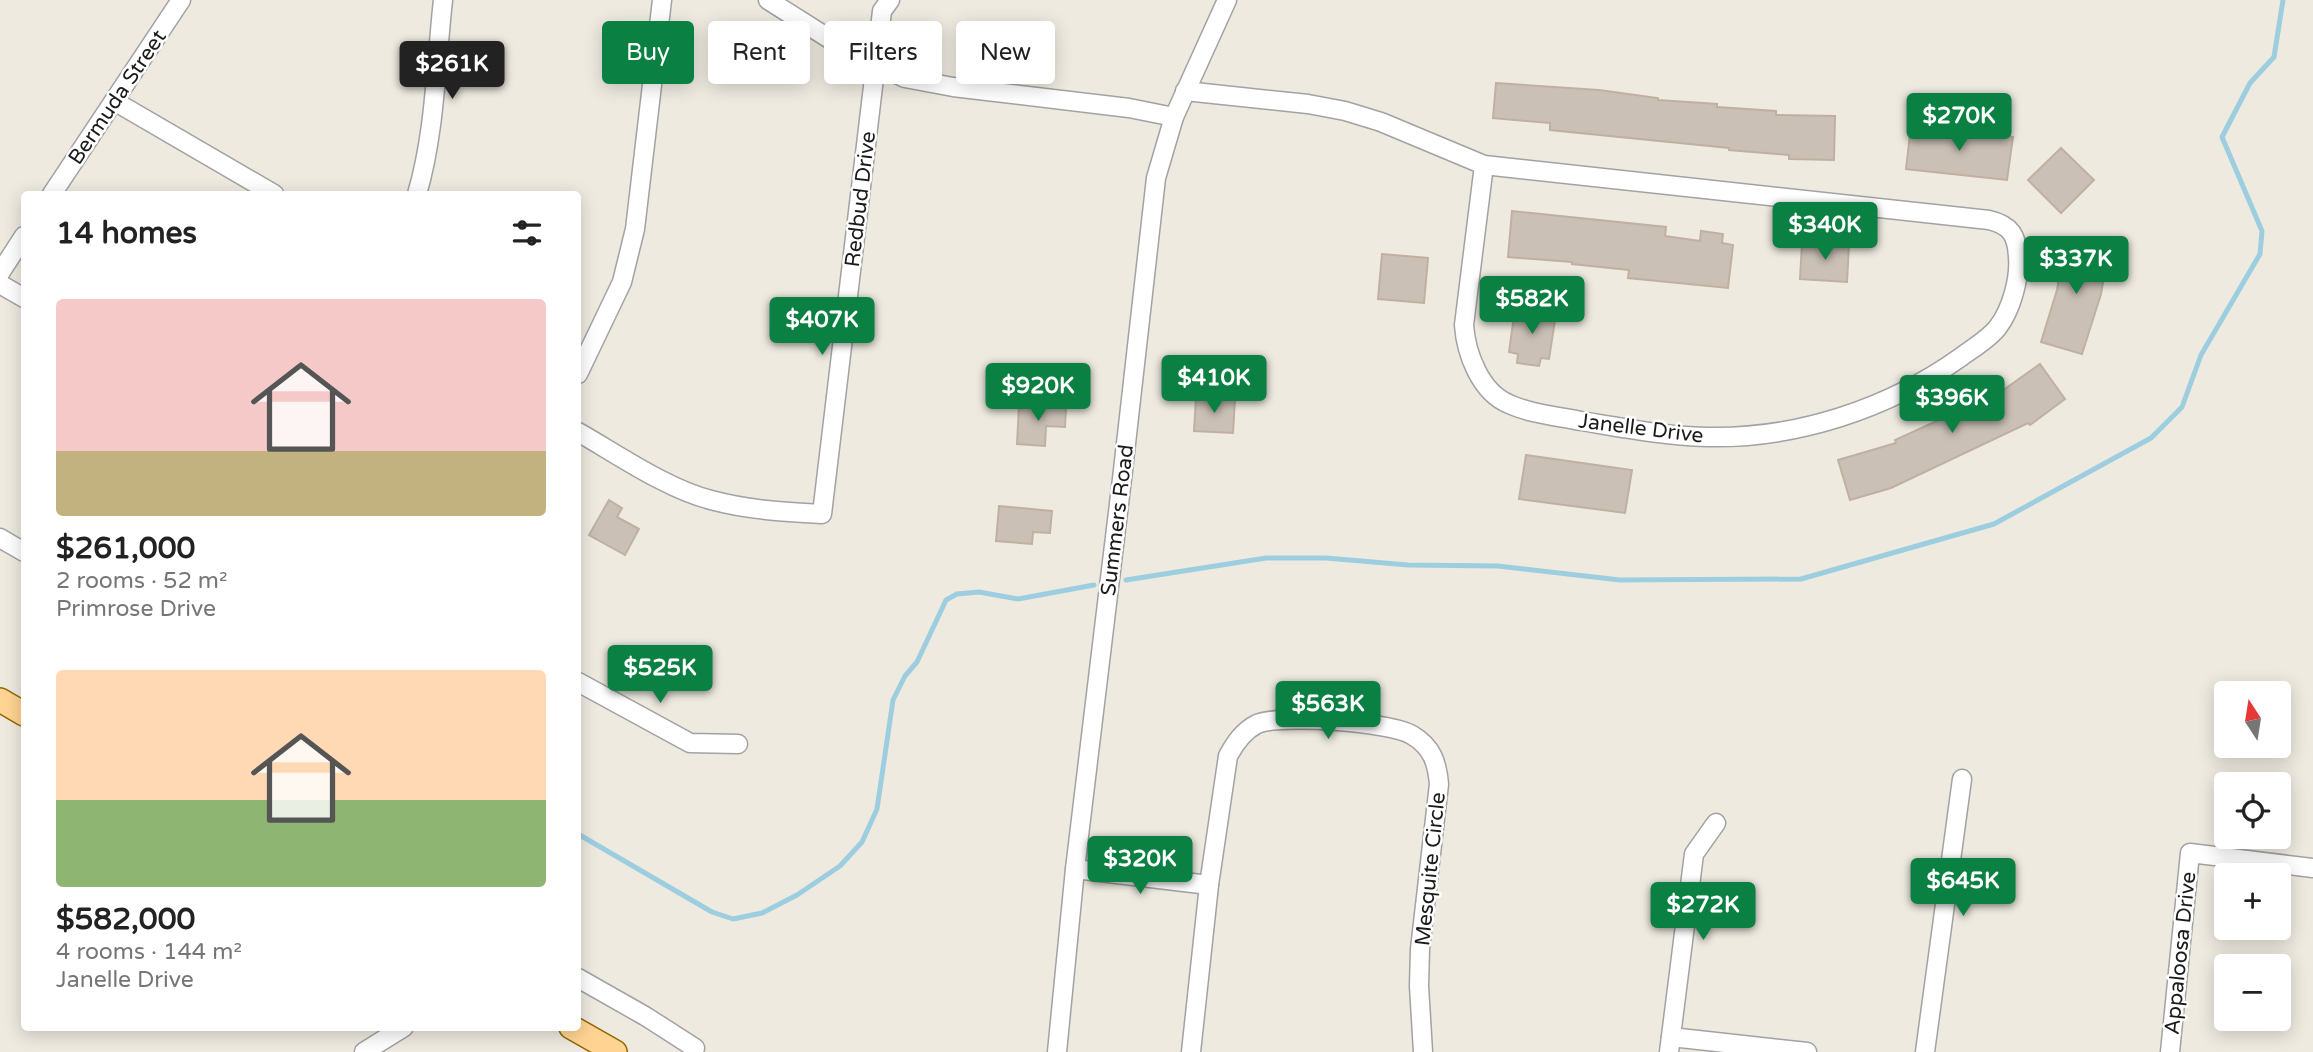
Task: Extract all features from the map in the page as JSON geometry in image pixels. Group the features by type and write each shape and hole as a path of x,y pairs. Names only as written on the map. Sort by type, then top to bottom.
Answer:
{"main road":[{"path":"0,700 21,712"},
{"path":"579,1031 615,1052"}],"street":[{"name":"Bermuda Street","path":"54,191 181,0"},
{"path":"418,191 431,113 443,0"},
{"path":"581,368 622,282 635,229 662,0"},
{"path":"768,0 824,35"},
{"name":"Redbud Drive","path":"881,21 882,11 890,0"},
{"name":"Summers Road","path":"1056,1052 1156,178 1174,117 1227,0"},
{"name":"Redbud Drive","path":"581,434 663,480 708,500 762,511 822,514 873,84"},
{"path":"937,84 1129,108 1174,117"},
{"name":"Janelle Drive","path":"1185,91 1308,104 1345,111 1381,122 1484,166 1989,220 2002,223 2010,229 2016,239 2019,265 2007,312 1997,329 1944,369 1859,411 1816,424 1761,434 1708,437 1656,433 1570,419 1506,404 1489,389 1479,375 1465,342 1464,325 1484,166"},
{"path":"114,101 269,191"},
{"path":"0,273 21,241"},
{"path":"0,284 21,296"},
{"path":"0,538 21,550"},
{"path":"581,684 690,743 738,744"},
{"name":"Mesquite Circle","path":"1191,1052 1209,886 1228,755 1247,730 1257,724 1285,718 1399,729 1424,744 1433,754 1439,784 1420,949 1423,1052"},
{"path":"1925,1052 1962,779"},
{"path":"1716,823 1694,854 1670,1044 1807,1052"},
{"name":"Appaloosa Drive","path":"2170,1052 2190,853 2313,868"},
{"path":"1075,869 1209,886"},
{"path":"581,980 645,1016 697,1051"},
{"path":"363,1052 397,1031"}],"building":[{"path":"1496,83 1599,90 1658,100 1717,104 1717,107 1776,111 1776,115 1835,116 1834,160 1789,159 1789,155 1550,130 1550,123 1493,118"},
{"path":"1911,126 2013,137 2007,180 1906,169"},
{"path":"2061,148 2094,180 2061,213 2028,180"},
{"path":"1512,211 1666,227 1665,236 1700,241 1701,231 1723,234 1722,243 1733,245 1728,288 1628,278 1629,270 1508,257"},
{"path":"2065,241 2109,248 2101,294 2082,354 2041,342 2057,290"},
{"path":"1802,243 1849,245 1847,282 1800,279"},
{"path":"1382,254 1428,258 1424,303 1378,299"},
{"path":"1515,309 1556,314 1549,359 1541,358 1539,366 1517,363 1518,354 1509,352"},
{"path":"2040,364 2065,399 2030,425 2028,423 1891,488 1850,500 1838,460 1896,443 1895,440 1950,415 1949,413 1989,393 1992,398"},
{"path":"1196,397 1235,399 1233,433 1194,431"},
{"path":"1019,405 1066,408 1065,427 1046,426 1045,446 1017,444"},
{"path":"1526,455 1632,470 1625,513 1519,499"},
{"path":"609,500 622,508 617,517 639,529 625,555 589,535"},
{"path":"999,506 1052,511 1050,533 1033,532 1032,544 996,541"}],"waterway":[{"path":"1126,580 1266,558 1326,558 1408,565 1498,566 1620,580 1801,579 1994,524 2151,438 2182,407 2201,355 2260,254 2262,231 2222,137 2250,83 2274,57 2283,0"},
{"path":"581,836 712,912 733,919 762,913 797,895 840,866 862,842 877,809 893,700 905,676 917,662 946,600 957,594 979,592 1018,599 1094,585"}]}
